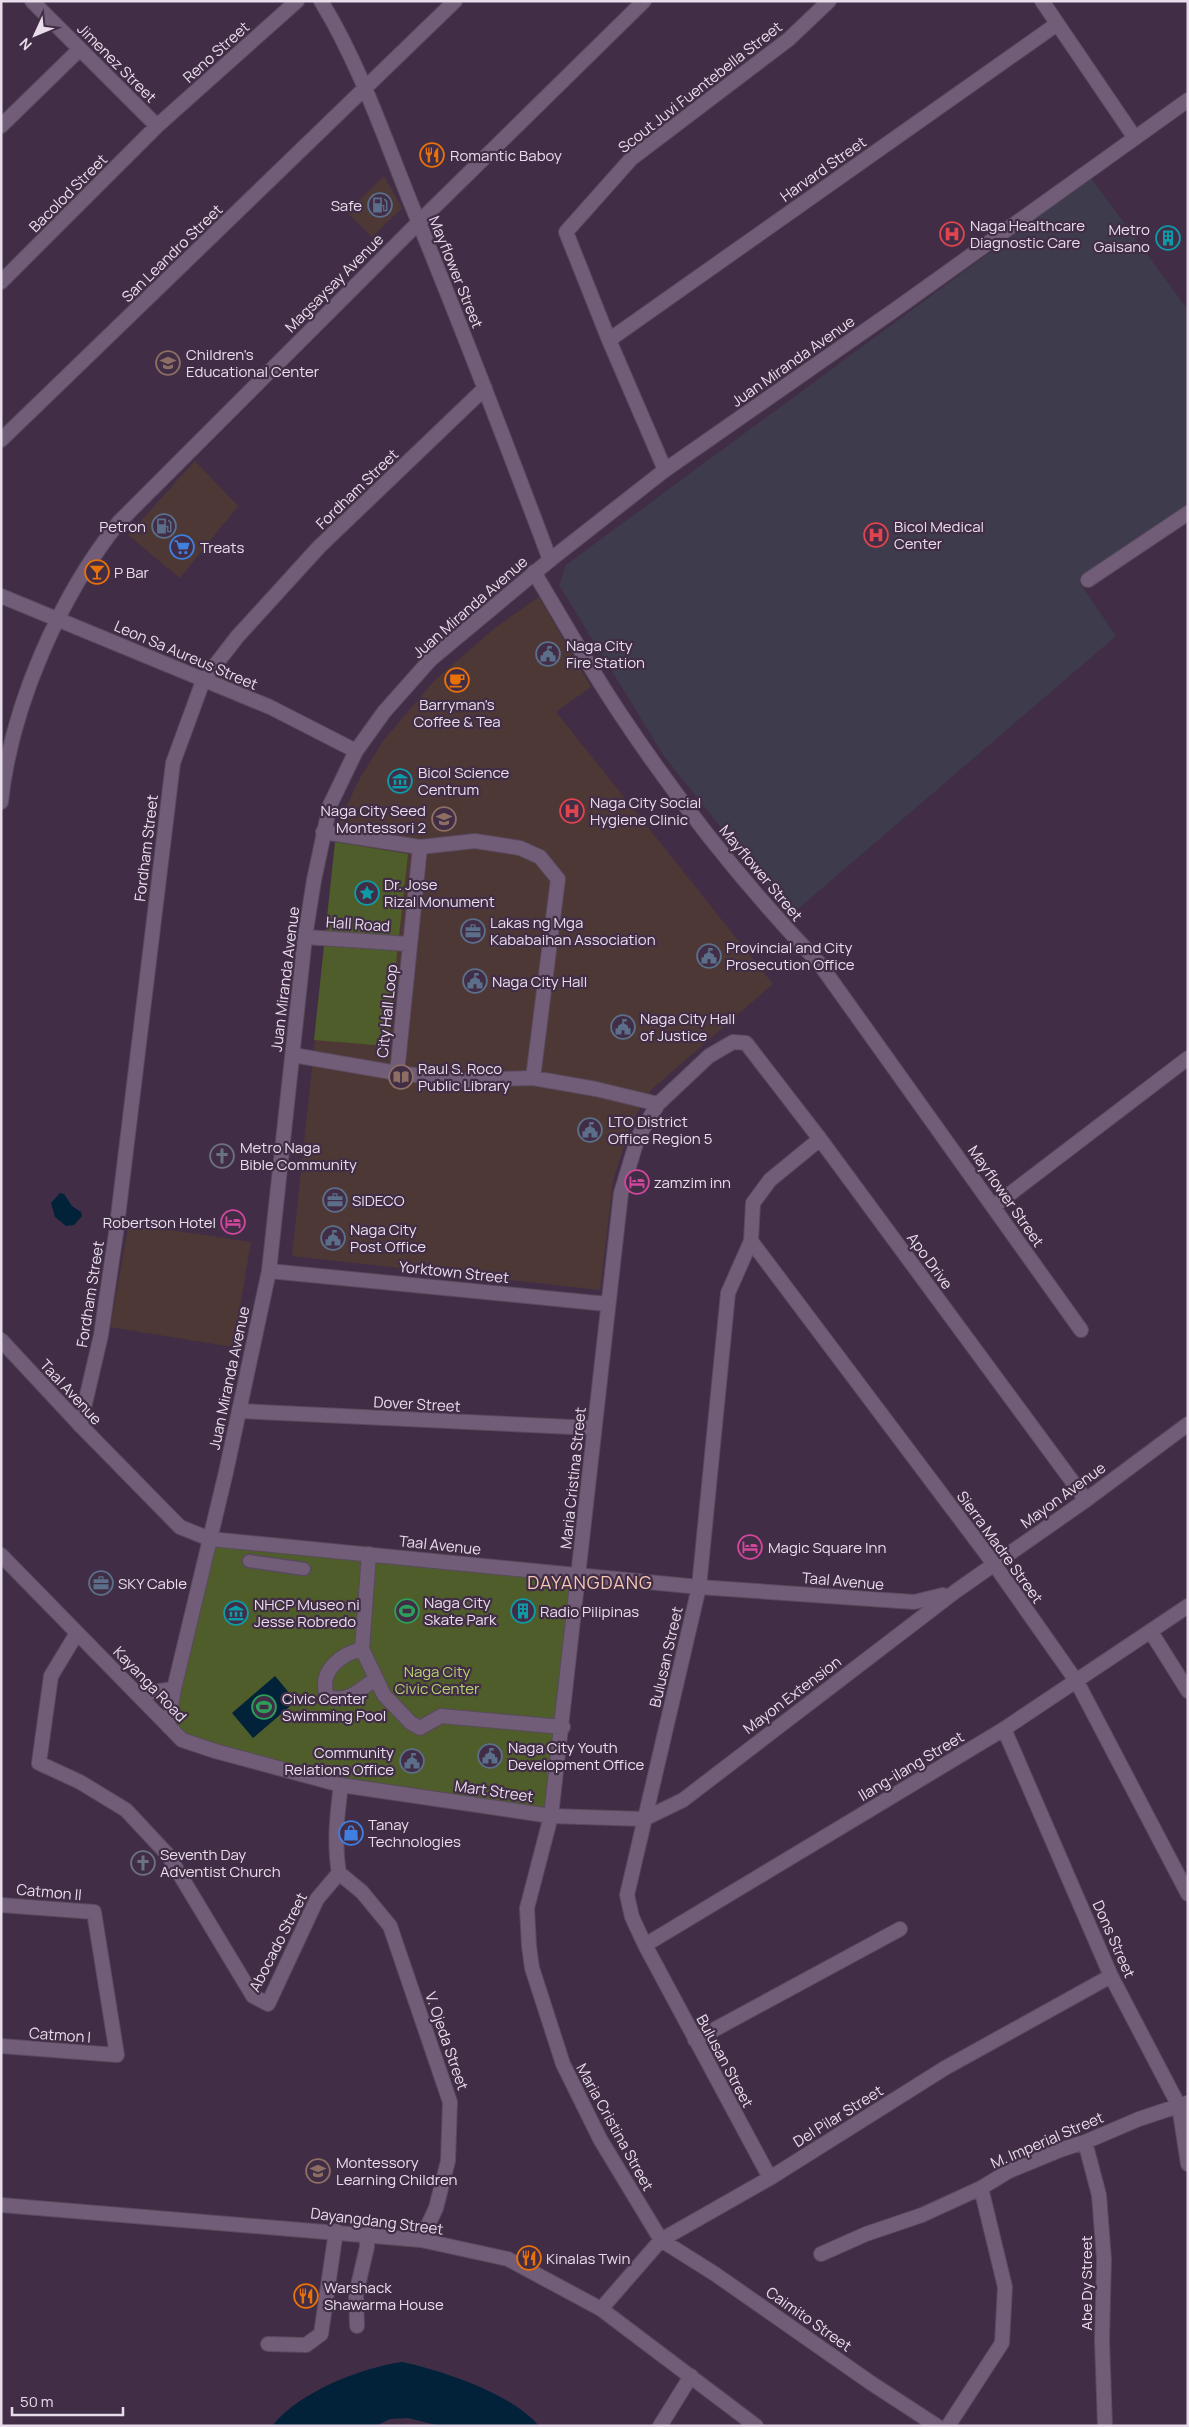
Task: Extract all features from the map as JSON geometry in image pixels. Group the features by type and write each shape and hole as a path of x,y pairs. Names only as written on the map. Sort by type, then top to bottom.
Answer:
{"street":[{"name":"Jimenez Street","path":"32,1 157,126"},
{"name":"Reno Street","path":"157,126 297,1"},
{"name":"Mayflower Street","path":"321,1 339,31 365,88 485,388 550,560"},
{"name":"San Leandro Street","path":"1,440 455,1"},
{"name":"Magsaysay Avenue","path":"1,802 26,696 58,618 84,572 119,522 419,222 644,1"},
{"name":"Scout Juvi Fuentebella Street","path":"665,470 609,340 566,232 631,159 789,39 829,1"},
{"path":"1042,1 1134,138"},
{"name":"Harvard Street","path":"609,340 1056,24"},
{"path":"1,126 80,49"},
{"name":"Juan Miranda Avenue","path":"168,1726 174,1689 210,1539 269,1271 304,937 323,832 330,805 356,751 384,712 431,659 534,572 665,470 1188,100"},
{"name":"Bacolod Street","path":"1,282 157,126"},
{"name":"Fordham Street","path":"80,1425 101,1335 116,1232 173,763 204,681 238,637 320,547 485,388"},
{"path":"1088,580 1188,513"},
{"name":"Mayflower Street","path":"534,572 618,711 689,811 783,926 819,963 1081,1330"},
{"name":"Leon Sa Aureus Street","path":"1,596 270,707 356,751"},
{"path":"323,832 420,846 475,841 520,848 540,857 558,879 533,1078"},
{"name":"City Hall Loop","path":"292,1055 397,1073 420,846"},
{"name":"Hall Road","path":"304,937 409,944"},
{"name":"Maria Cristina Street","path":"661,2240 600,2139 563,2064 532,1968 527,1908 551,1816 563,1727 607,1304 621,1193 638,1137 658,1104 709,1056 733,1042 746,1043"},
{"name":"Apo Drive","path":"746,1043 820,1139 1086,1500"},
{"path":"994,1206 1188,1058"},
{"path":"397,1073 460,1080 533,1078 596,1088 658,1104"},
{"name":"Bulusan Street","path":"770,2178 645,1945 632,1917 627,1896 699,1587 728,1293 750,1241 753,1203 770,1180 820,1139"},
{"name":"Sierra Madre Street","path":"750,1241 994,1564 1077,1682 1188,1894"},
{"name":"Yorktown Street","path":"269,1271 607,1304"},
{"name":"Taal Avenue","path":"1,1340 80,1425 180,1527 210,1539 699,1587 914,1602 930,1600 956,1590"},
{"name":"Dover Street","path":"239,1411 594,1428"},
{"name":"Mayon Avenue","path":"956,1590 1086,1500 1188,1424"},
{"name":"Kayanga Road","path":"1,1554 182,1740 215,1751 340,1785"},
{"path":"369,1554 362,1648 384,1695 410,1723 420,1728 441,1716 563,1727"},
{"path":"249,1561 304,1569"},
{"name":"Mayon Extension","path":"644,1819 683,1800 956,1590"},
{"name":"Ilang-ilang Street","path":"645,1945 1004,1729 1188,1606"},
{"path":"1151,1632 1188,1691"},
{"name":"Abocado Street","path":"77,1633 51,1676 39,1763 80,1782 126,1810 168,1855 253,1996 268,2004 317,1899 339,1873"},
{"path":"362,1648 349,1652 333,1665 326,1675 325,1689 327,1696 338,1700 346,1698 375,1679"},
{"path":"138,1694 174,1689"},
{"name":"Dons Street","path":"1004,1729 1111,1976 1183,2105 1188,2164"},
{"path":"339,1873 336,1846 340,1785"},
{"name":"Mart Street","path":"340,1785 551,1816 644,1819"},
{"name":"V. Ojeda Street","path":"339,1873 362,1892 390,1926 450,2102 448,2161 436,2208 421,2240"},
{"name":"Catmon II","path":"1,1904 94,1912 117,2055"},
{"path":"695,2040 900,1929"},
{"name":"Del Pilar Street","path":"602,2309 661,2240 770,2178 946,2068 1111,1976"},
{"name":"Catmon I","path":"1,2046 117,2055"},
{"name":"M. Imperial Street","path":"821,2254 866,2234 922,2215 981,2188 1009,2171 1060,2150 1085,2142 1139,2119 1183,2105"},
{"name":"Abe Dy Street","path":"1085,2142 1100,2195 1104,2259 1102,2340 1105,2426"},
{"path":"948,2426 1002,2343 1005,2287 981,2188"},
{"name":"Dayangdang Street","path":"1,2205 367,2234 421,2240 508,2259 602,2309 756,2426"},
{"path":"268,2344 306,2345 321,2334 336,2231"},
{"path":"357,2326 356,2294 367,2247 367,2234"},
{"name":"Caimito Street","path":"661,2240 722,2279 870,2383 938,2426"},
{"path":"660,2426 691,2376"}],"shaded area":[{"path":"384,176 402,208 372,237 347,212"},
{"name":"Bicol Medical Center","path":"1091,178 1188,310 1188,505 1079,582 1116,636 791,915 664,756 559,585 566,565"},
{"path":"195,461 238,506 180,578 128,535"},
{"path":"539,597 591,687 556,712 773,984 651,1090 631,1123 613,1181 600,1290 292,1256 338,824 360,778 383,741 435,680 495,628"},
{"path":"129,1224 251,1242 233,1347 110,1327"}],"green space":[{"path":"335,842 408,854 387,1046 314,1040"},
{"name":"Naga City Civic Center","path":"210,1539 580,1574 551,1816 341,1785 182,1740 168,1726"}],"water":[{"path":"60,1193 64,1194 72,1206 81,1212 82,1216 74,1225 66,1226 55,1217 51,1203"},
{"name":"Civic Center Swimming Pool","path":"275,1676 296,1701 253,1738 232,1713"},
{"path":"402,2362 456,2377 495,2394 527,2414 539,2426 440,2426 408,2418 390,2419 376,2426 272,2426 298,2402 314,2392 350,2376 385,2365"}],"place":[{"name":"Romantic Baboy","path":"432,155"},
{"name":"Safe","path":"380,205"},
{"name":"Naga Healthcare Diagnostic Care","path":"952,234"},
{"name":"Metro Gaisano","path":"1168,238"},
{"name":"Children's Educational Center","path":"168,363"},
{"name":"Petron","path":"164,526"},
{"name":"Bicol Medical Center","path":"876,535"},
{"name":"Treats","path":"182,547"},
{"name":"P Bar","path":"97,572"},
{"name":"Naga City Fire Station","path":"548,654"},
{"name":"Barryman's Coffee & Tea","path":"457,680"},
{"name":"Bicol Science Centrum","path":"400,781"},
{"name":"Naga City Social Hygiene Clinic","path":"572,811"},
{"name":"Naga City Seed Montessori 2","path":"444,819"},
{"name":"Dr. Jose Rizal Monument","path":"367,893"},
{"name":"Lakas ng Mga Kababaihan Association","path":"473,931"},
{"name":"Provincial and City Prosecution Office","path":"709,956"},
{"name":"Naga City Hall","path":"475,981"},
{"name":"Naga City Hall of Justice","path":"623,1027"},
{"name":"Raul S. Roco Public Library","path":"401,1077"},
{"name":"LTO District Office Region 5","path":"590,1130"},
{"name":"Metro Naga Bible Community","path":"222,1156"},
{"name":"zamzim inn","path":"637,1182"},
{"name":"SIDECO","path":"335,1200"},
{"name":"Robertson Hotel","path":"233,1222"},
{"name":"Naga City Post Office","path":"333,1238"},
{"name":"Magic Square Inn","path":"750,1547"},
{"name":"SKY Cable","path":"101,1583"},
{"name":"Naga City Skate Park","path":"407,1611"},
{"name":"Radio Pilipinas","path":"523,1611"},
{"name":"NHCP Museo ni Jesse Robredo","path":"236,1613"},
{"name":"Civic Center Swimming Pool","path":"264,1707"},
{"name":"Naga City Youth Development Office","path":"490,1756"},
{"name":"Community Relations Office","path":"412,1761"},
{"name":"Tanay Technologies","path":"351,1833"},
{"name":"Seventh Day Adventist Church","path":"143,1863"},
{"name":"Montessory Learning Children","path":"318,2171"},
{"name":"Kinalas Twin","path":"529,2258"},
{"name":"Warshack Shawarma House","path":"306,2296"}],"district":[{"name":"DAYANGDANG","path":"590,1582"}]}
